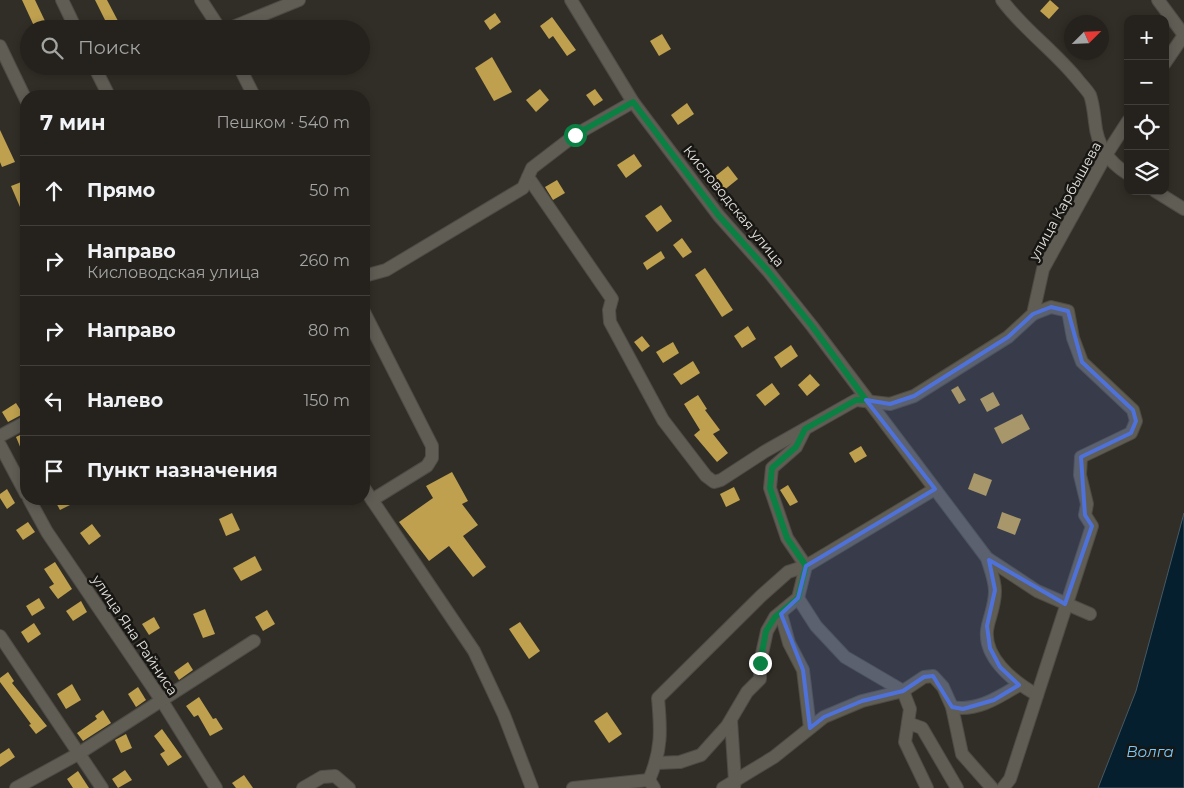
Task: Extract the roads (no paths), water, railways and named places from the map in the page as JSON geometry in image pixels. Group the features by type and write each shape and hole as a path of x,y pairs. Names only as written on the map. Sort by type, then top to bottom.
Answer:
{"street":[{"path":"62,0 72,20"},
{"path":"201,0 214,20"},
{"path":"250,20 299,0"},
{"name":"Кисловодская улица","path":"571,0 633,102 719,216 790,298 987,558"},
{"path":"1002,0 1014,16 1073,74 1090,96 1096,134 1106,155 1116,167 1124,172"},
{"path":"1158,0 1184,34 1167,60"},
{"path":"0,46 21,90"},
{"path":"98,75 106,90"},
{"path":"244,75 251,90"},
{"path":"370,274 386,270 523,188 532,168 575,135 633,102"},
{"name":"улица Карбышева","path":"1033,314 1043,269 1106,155 1124,127"},
{"path":"528,177 612,299 609,310 610,322 663,420 706,476 714,482 721,480 856,400 890,404 914,396 1008,337 1033,314 1051,307 1068,311 1073,338 1082,362 1133,410 1136,421 1131,433 1081,457 1080,474 1087,504 1085,514 1092,526 1065,604 1038,695 1010,779 1001,788 962,754 952,708 943,687 933,676 924,678 903,691 862,701 824,717 774,757 734,785 723,788"},
{"path":"1161,195 1184,209"},
{"path":"370,324 432,446 432,458 427,466 372,500"},
{"path":"0,436 20,425"},
{"path":"656,763 680,762 701,755 731,720 747,692 760,679 760,663 766,631 775,617 781,614 798,598 806,566 787,538 770,488 772,468 796,447 805,429"},
{"path":"0,445 20,483"},
{"path":"576,788 652,784 661,740 658,698 788,572 806,566 935,488"},
{"path":"370,497 474,651 504,715 532,788"},
{"name":"улица Яна Райниса","path":"32,505 47,532 162,701 216,788"},
{"path":"987,558 1037,591 1090,614"},
{"path":"987,558 995,590 994,608 987,626 990,648 1000,667 1019,685 1038,695"},
{"path":"798,598 816,626 845,657 903,691 910,709 905,742 927,788"},
{"path":"781,614 789,643 803,670 810,728"},
{"path":"0,636 102,788"},
{"path":"16,788 78,754 254,641"},
{"path":"952,708 963,709 994,700 1019,685"},
{"path":"731,720 734,785"},
{"path":"908,723 922,728 957,788"},
{"path":"303,788 322,777 335,776 350,788"}],"water":[{"name":"Волга","path":"1184,513 1184,788 1098,788 1136,691"}]}
